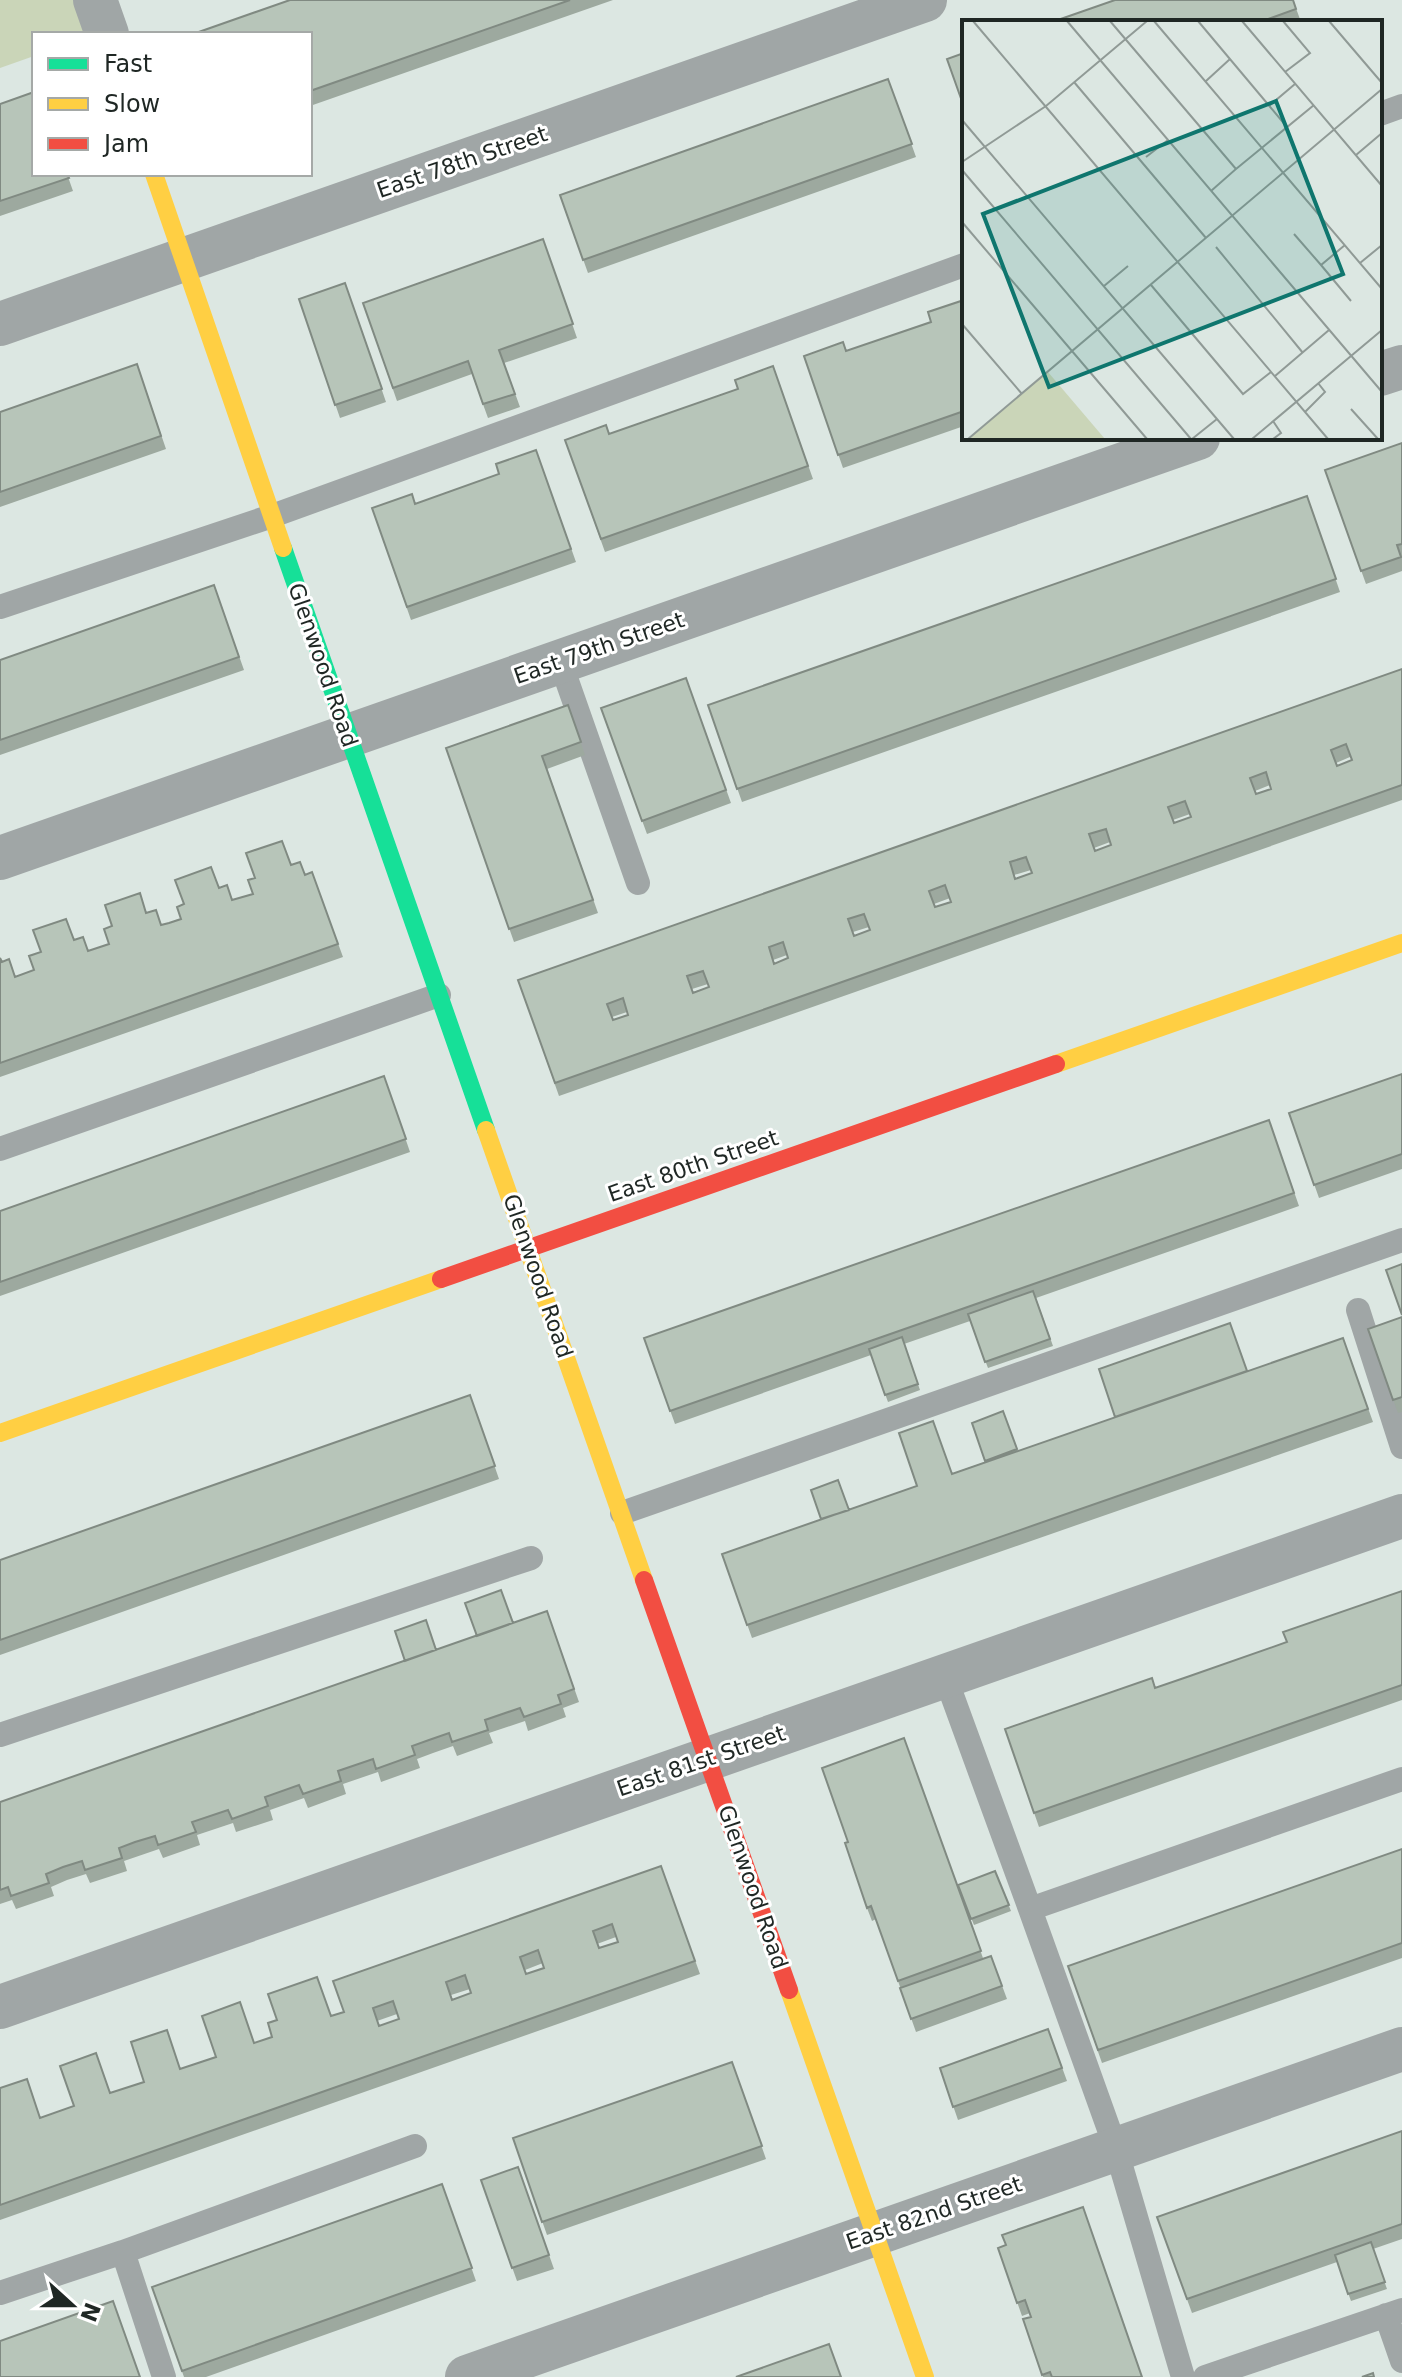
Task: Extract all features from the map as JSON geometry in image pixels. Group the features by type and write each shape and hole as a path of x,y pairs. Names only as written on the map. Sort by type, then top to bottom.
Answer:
{"street":[{"path":"95,0 106,32"},
{"name":"East 78th Street","path":"0,324 925,0"},
{"name":"Glenwood Road","path":"155,176 925,2377"},
{"path":"1382,373 1402,367"},
{"name":"East 79th Street","path":"0,858 1192,440"},
{"name":"East 80th Street","path":"0,1433 1402,943"},
{"name":"East 81st Street","path":"0,2007 1402,1516"},
{"name":"East 82nd Street","path":"467,2377 1402,2049"}],"lane":[{"path":"1382,113 1402,106"},
{"path":"0,607 272,516 962,266"},
{"path":"560,661 638,883"},
{"path":"0,1149 439,995"},
{"path":"622,1513 1402,1240"},
{"path":"1358,1310 1402,1447"},
{"path":"0,1735 531,1558"},
{"path":"945,1676 1116,2149 1183,2377"},
{"path":"1030,1909 1402,1779"},
{"path":"0,2293 123,2252 415,2146"},
{"path":"123,2252 164,2377"},
{"path":"1205,2377 1394,2313 1402,2361"}],"green space":[{"path":"0,0 95,0 95,32 32,32 32,57 0,68"}],"building":[{"path":"290,0 570,0 312,90 312,32 199,32"},
{"path":"1115,0 1293,0 1296,9 1266,20 1058,20"},
{"path":"962,54 962,101 947,59"},
{"path":"888,79 912,144 583,260 560,195"},
{"path":"32,93 32,176 69,178 0,201 0,104"},
{"path":"543,239 573,324 499,350 515,394 483,404 468,361 393,388 363,303"},
{"path":"345,283 382,389 335,405 299,299"},
{"path":"962,301 962,412 838,455 804,356 843,342 846,351 931,322 928,312"},
{"path":"137,364 161,436 0,492 0,412"},
{"path":"773,366 808,466 601,539 565,440 606,425 609,434 738,389 735,380"},
{"path":"1402,443 1402,544 1397,545 1401,557 1361,571 1325,470"},
{"path":"536,450 571,549 407,607 372,508 412,494 415,504 499,474 496,464"},
{"path":"1307,496 1336,579 737,789 708,705"},
{"path":"214,585 239,657 0,740 0,660"},
{"path":"1402,669 1402,785 555,1083 518,980","holes":["1346,744 1352,760 1337,766 1331,750","1266,772 1271,789 1256,794 1250,778","1185,801 1191,817 1174,823 1168,807","1106,829 1111,845 1095,851 1089,834","1026,857 1032,873 1015,879 1010,862","945,885 951,902 935,907 929,891","864,914 870,930 854,936 848,919","783,942 788,958 774,964 769,947","703,971 709,987 693,993 687,976","623,998 628,1015 613,1020 607,1004"]},
{"path":"686,678 726,790 642,821 601,708"},
{"path":"568,705 581,742 542,756 593,900 509,929 446,748"},
{"path":"282,841 291,865 300,862 305,875 312,872 338,944 0,1063 0,958 2,962 9,959 15,977 34,970 29,956 41,952 33,930 66,919 74,940 83,937 88,951 109,944 104,929 112,926 105,905 140,893 146,913 156,910 161,925 181,919 177,907 184,904 175,880 211,867 219,888 227,885 232,900 253,894 248,880 255,878 246,853"},
{"path":"1402,1074 1402,1154 1314,1185 1289,1113"},
{"path":"384,1076 406,1139 0,1282 0,1211"},
{"path":"1269,1120 1294,1193 670,1411 644,1338"},
{"path":"1402,1264 1402,1315 1386,1270"},
{"path":"1033,1291 1050,1339 985,1362 968,1314"},
{"path":"1402,1317 1402,1397 1393,1400 1368,1329"},
{"path":"1230,1323 1247,1371 1115,1417 1099,1369"},
{"path":"902,1337 918,1384 885,1395 869,1349"},
{"path":"1343,1338 1368,1409 747,1625 722,1554 917,1486 899,1433 933,1421 952,1474"},
{"path":"470,1395 495,1466 0,1640 0,1560"},
{"path":"1003,1411 1017,1449 985,1461 972,1423"},
{"path":"838,1480 849,1510 821,1519 811,1490"},
{"path":"501,1590 513,1623 477,1636 465,1603"},
{"path":"1402,1591 1402,1685 1034,1813 1005,1729 1152,1678 1155,1688 1187,1677 1287,1642 1283,1632"},
{"path":"547,1611 574,1689 558,1695 561,1704 524,1717 520,1708 485,1720 488,1730 452,1742 449,1733 412,1746 415,1755 376,1769 373,1759 338,1771 341,1781 303,1794 299,1785 265,1797 268,1806 232,1819 228,1810 192,1822 196,1832 158,1845 155,1836 135,1842 119,1848 122,1858 85,1870 82,1861 63,1867 46,1874 49,1883 11,1896 8,1887 0,1890 0,1802"},
{"path":"426,1620 436,1650 405,1661 395,1631"},
{"path":"904,1738 981,1951 898,1981 871,1906 867,1908 822,1768"},
{"path":"1402,1849 1402,1943 1098,2050 1068,1966"},
{"path":"661,1866 695,1961 0,2205 0,2088 27,2079 40,2118 74,2106 60,2066 96,2053 110,2093 144,2082 131,2042 167,2030 180,2069 216,2057 202,2016 240,2002 254,2043 272,2037 268,2023 277,2020 268,1994 317,1977 331,2016 344,2012 333,1981","holes":["612,1924 618,1942 599,1948 593,1931","538,1950 544,1968 526,1974 520,1957","465,1975 471,1993 452,2000 446,1982","393,2001 399,2019 379,2026 373,2008"]},
{"path":"995,1871 1009,1905 971,1919 958,1885"},
{"path":"991,1956 1002,1986 911,2019 900,1988"},
{"path":"1048,2029 1062,2068 953,2107 940,2068"},
{"path":"732,2062 762,2146 542,2222 513,2138"},
{"path":"1402,2131 1402,2224 1187,2299 1157,2217"},
{"path":"518,2167 549,2255 512,2268 481,2180"},
{"path":"442,2184 472,2268 182,2371 152,2287"},
{"path":"1083,2207 1142,2377 1052,2377 1050,2372 1042,2375 1023,2319 1031,2317 1025,2300 1017,2303 998,2248 1006,2245 1002,2235"},
{"path":"1371,2242 1385,2282 1348,2294 1335,2255"},
{"path":"113,2301 140,2377 0,2377 0,2341"},
{"path":"829,2344 841,2377 736,2377"}],"traffic: fast":[{"path":"283,548 486,1130"}],"traffic: slow":[{"path":"155,176 283,548"},
{"path":"1056,1064 1402,943"},
{"path":"486,1130 644,1580"},
{"path":"0,1433 441,1279"},
{"path":"789,1990 925,2377"}],"traffic: jam":[{"path":"441,1279 1056,1064"},
{"path":"644,1580 789,1990"}]}
